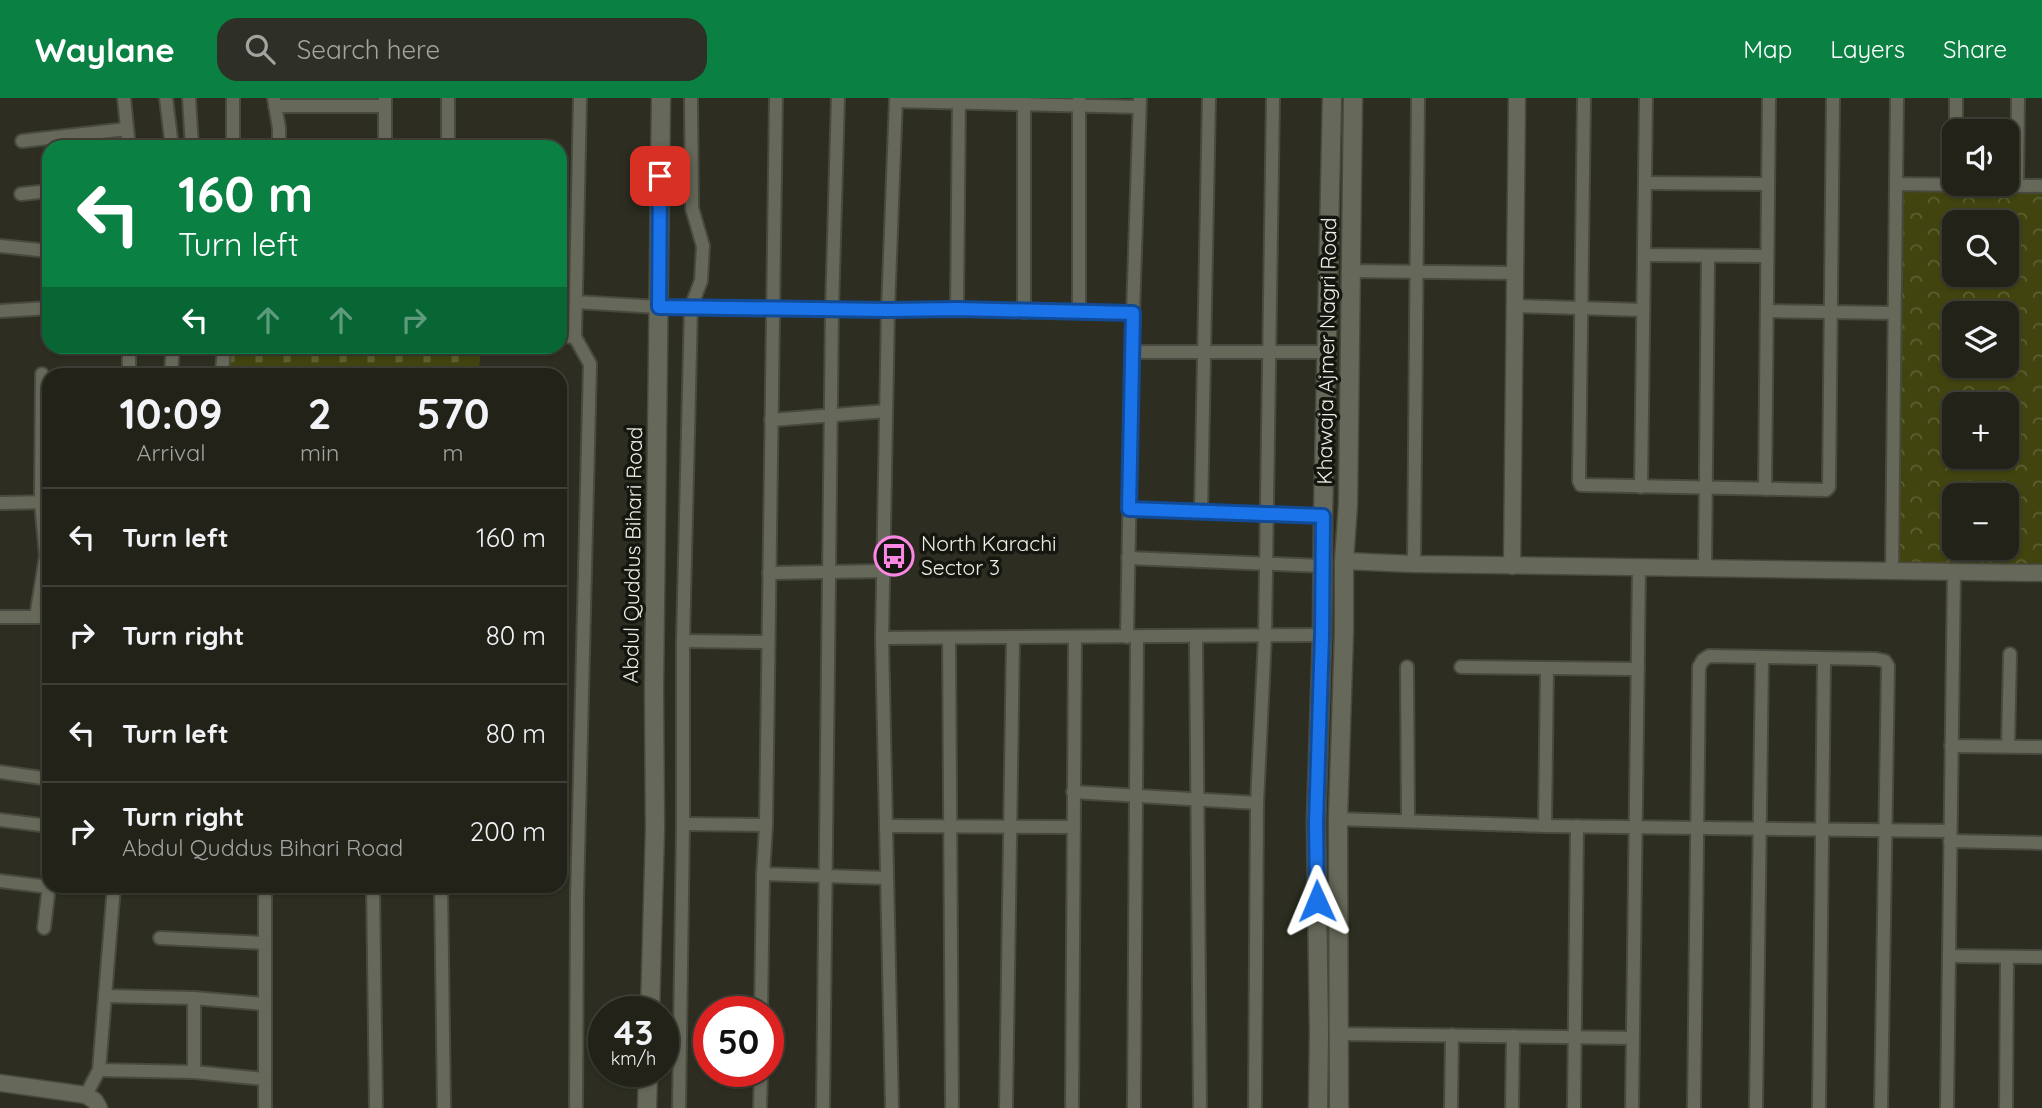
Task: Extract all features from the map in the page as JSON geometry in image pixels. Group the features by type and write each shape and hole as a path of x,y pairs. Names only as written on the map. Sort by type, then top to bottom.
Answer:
{"main road":[{"name":"Abdul Quddus Bihari Road","path":"650,996 655,829 654,689 661,98"},
{"name":"Khawaja Ajmer Nagri Road","path":"1318,1108 1316,822 1332,98"},
{"name":"Khawaja Ajmer Nagri Road","path":"1339,1108 1338,819 1344,561 1348,504 1353,98"},
{"path":"1326,409 1348,410"},
{"path":"1321,684 1342,685"},
{"path":"647,1108 648,1087"}],"street":[{"path":"124,98 128,140"},
{"path":"166,98 172,140"},
{"path":"189,98 192,140"},
{"path":"233,98 233,140"},
{"path":"448,98 448,140"},
{"path":"576,1108 577,898 590,364 575,337 580,98"},
{"path":"679,1108 683,641 691,307 701,281 703,246 692,208 691,98"},
{"path":"761,996 776,98"},
{"path":"823,1108 832,309 838,98"},
{"path":"1201,512 1209,98"},
{"path":"1255,1108 1257,803 1265,636 1273,98"},
{"path":"1413,564 1418,98"},
{"path":"1512,566 1517,98"},
{"path":"1584,98 1581,485 1826,490 1829,487 1833,98"},
{"path":"1641,487 1646,98"},
{"path":"1765,489 1769,98"},
{"path":"1892,571 1897,98"},
{"path":"1956,98 1956,119"},
{"path":"2018,98 2018,119"},
{"path":"892,1108 881,638 888,310 896,100 959,100 1139,102 1128,558 1136,796 1134,1108"},
{"path":"957,309 959,100"},
{"path":"1024,101 1024,312"},
{"path":"279,140 274,102 385,102 385,140"},
{"path":"1079,102 1079,312"},
{"path":"22,141 127,129"},
{"path":"1644,183 1768,184"},
{"path":"1896,184 1942,185"},
{"path":"2019,186 2042,186"},
{"path":"21,194 42,192"},
{"path":"0,246 42,250"},
{"path":"1644,255 1767,256"},
{"path":"1705,568 1708,256"},
{"path":"1351,271 1515,273"},
{"path":"576,302 659,307 1133,313"},
{"path":"1514,306 1643,310"},
{"path":"0,311 42,309"},
{"path":"1767,311 1894,313"},
{"path":"567,336 575,337"},
{"path":"1132,352 1326,352"},
{"path":"771,420 886,411"},
{"path":"0,503 42,502"},
{"path":"1129,509 1323,516"},
{"path":"1128,558 1322,566"},
{"path":"1344,561 1512,566 2042,573"},
{"path":"1632,1108 1639,567"},
{"path":"769,573 883,571"},
{"path":"1947,1108 1954,572"},
{"path":"0,617 42,617"},
{"path":"881,638 1322,635"},
{"path":"1072,1108 1075,637"},
{"path":"1196,637 1200,1108"},
{"path":"949,638 952,1108"},
{"path":"1006,1108 1013,638"},
{"path":"683,641 768,642"},
{"path":"2008,746 2010,654"},
{"path":"1694,1108 1699,667 1709,656 1876,659 1885,661 1888,666 1881,1108"},
{"path":"1756,1108 1762,658"},
{"path":"1819,1108 1824,659"},
{"path":"1407,667 1408,821"},
{"path":"1461,667 1638,669"},
{"path":"1545,826 1547,668"},
{"path":"1951,746 2042,747"},
{"path":"0,772 42,778"},
{"path":"1073,792 1257,803"},
{"path":"1338,819 1545,826 1884,830 2042,843"},
{"path":"0,820 42,825"},
{"path":"683,824 766,825"},
{"path":"886,826 1074,827"},
{"path":"1574,1108 1577,826"},
{"path":"763,874 886,878"},
{"path":"0,881 42,885"},
{"path":"44,928 48,893"},
{"path":"86,1095 99,1070 113,893"},
{"path":"263,893 265,1108"},
{"path":"373,893 376,1108"},
{"path":"442,893 444,1108"},
{"path":"160,938 264,943"},
{"path":"1948,956 2042,957"},
{"path":"2006,1108 2007,957"},
{"path":"105,996 194,998 264,1004"},
{"path":"194,998 194,1072"},
{"path":"1340,1034 1633,1038"},
{"path":"1451,1108 1452,1035"},
{"path":"1512,1108 1513,1036"},
{"path":"99,1070 194,1072 264,1079"},
{"path":"0,1083 86,1095 95,1101 99,1108"},
{"path":"760,1108 761,1087"}],"green space":[{"path":"1902,185 1942,186 1942,196 2019,196 2019,188 2042,188 2042,573 1895,571"},
{"path":"228,354 480,354 479,368 229,368"}],"place":[{"name":"North Karachi Sector 3","path":"894,556"}],"route":[{"path":"660,176 659,307 1133,313 1129,509 1323,516 1316,822 1317,901"}]}
